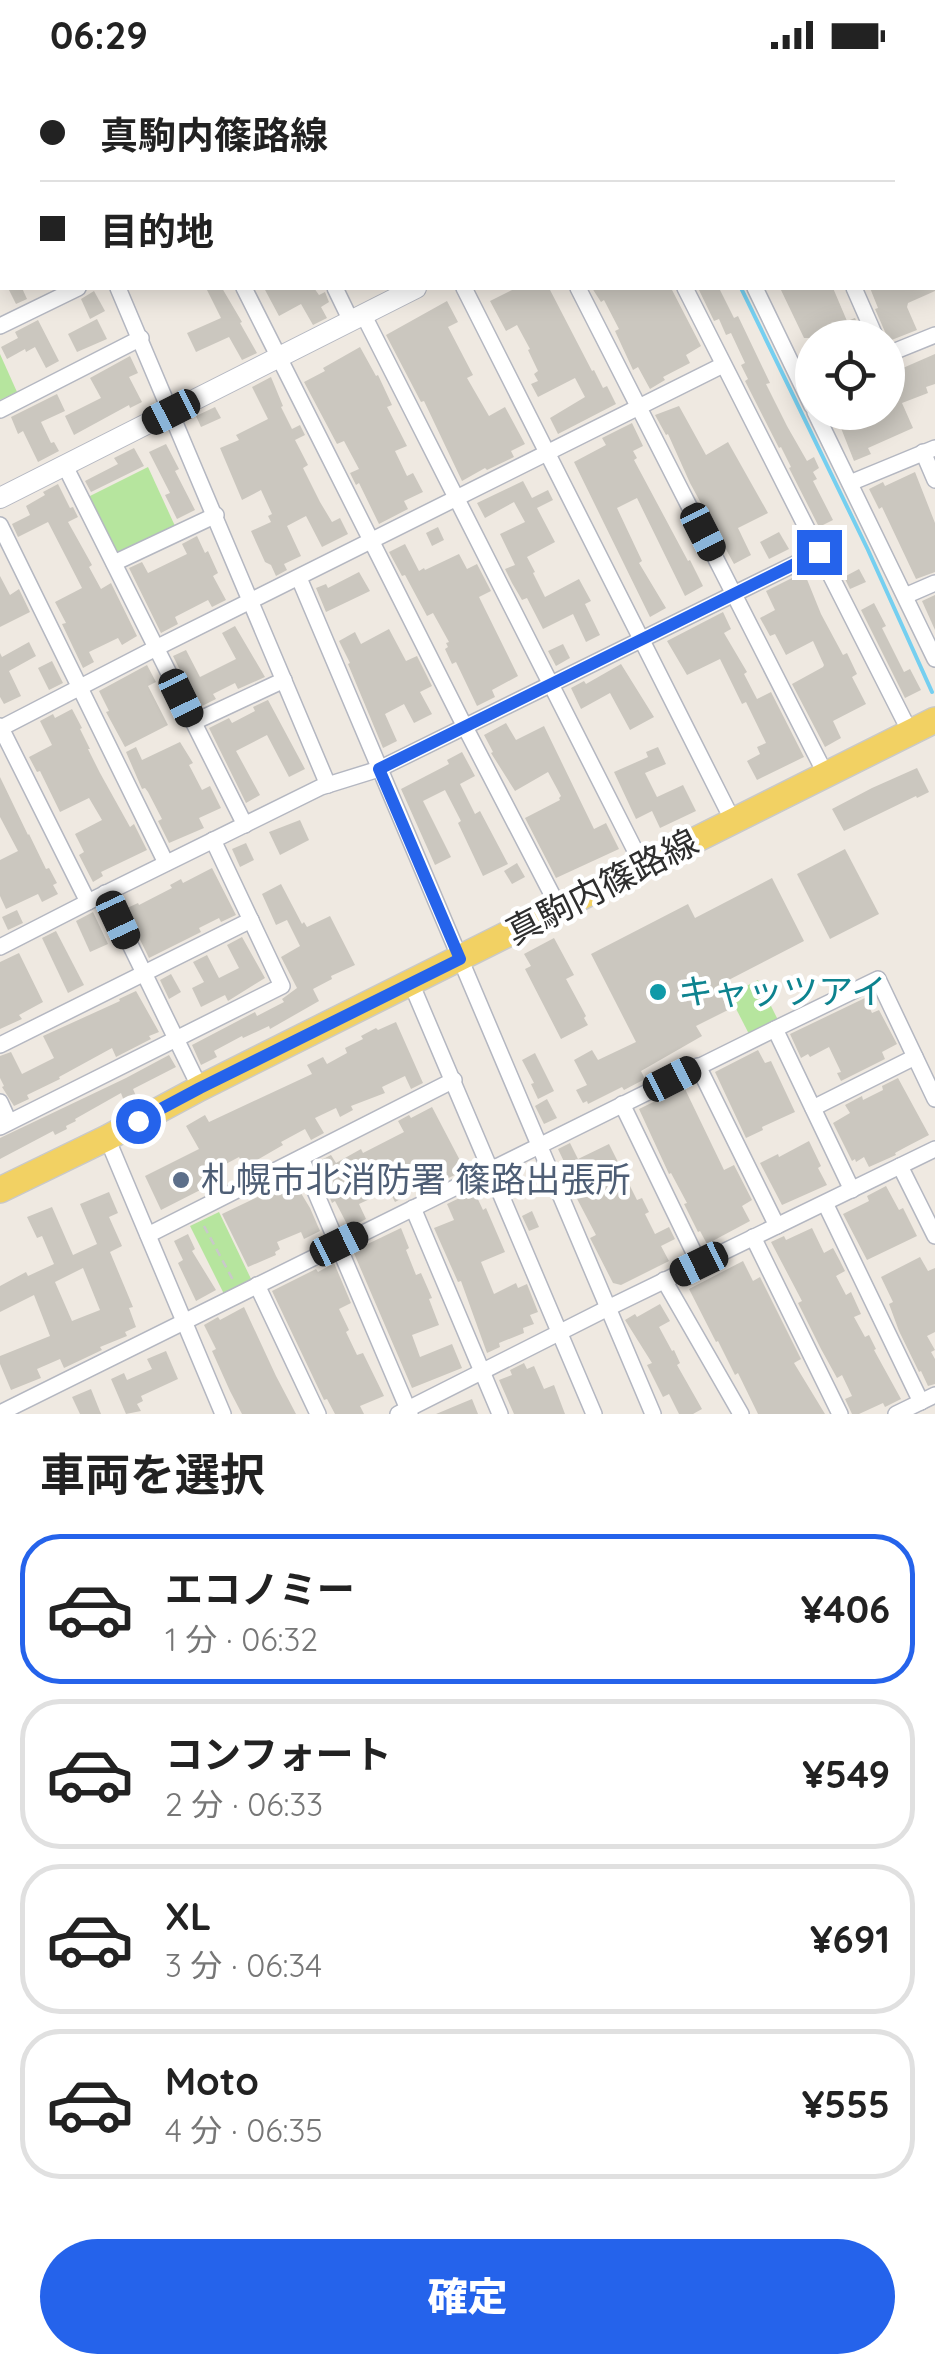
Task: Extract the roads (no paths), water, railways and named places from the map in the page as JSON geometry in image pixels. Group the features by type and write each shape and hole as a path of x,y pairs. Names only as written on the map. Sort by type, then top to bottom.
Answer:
{"main road":[{"name":"真駒内篠路線","path":"0,1190 935,720"}],"street":[{"path":"0,326 74,290"},
{"path":"119,290 328,785"},
{"path":"245,290 559,908"},
{"path":"337,290 357,317 456,499 643,866"},
{"path":"0,498 412,290"},
{"path":"465,290 733,821"},
{"path":"579,290 826,773"},
{"path":"686,290 910,732"},
{"path":"756,290 795,363"},
{"path":"855,290 868,320"},
{"path":"905,347 935,335"},
{"path":"0,410 141,338"},
{"path":"88,902 1,727 723,365"},
{"path":"824,430 935,659"},
{"path":"850,483 929,450 935,480"},
{"path":"65,466 244,824"},
{"path":"114,563 216,515"},
{"path":"0,525 166,863"},
{"path":"1,944 328,785 379,769 819,552"},
{"path":"299,578 653,1414"},
{"path":"904,596 935,584"},
{"path":"194,722 284,680"},
{"path":"0,1102 4,1125 282,986 214,840"},
{"path":"105,893 200,1088"},
{"path":"0,1045 251,920"},
{"path":"0,1413 878,980 935,1099"},
{"path":"412,983 594,1414"},
{"path":"775,1029 852,1190"},
{"path":"813,1108 915,1057"},
{"path":"698,1066 776,1226"},
{"path":"148,1235 454,1080"},
{"path":"622,1104 699,1264"},
{"path":"108,1138 223,1414"},
{"path":"301,1158 405,1412 664,1280 935,1149"},
{"path":"900,1166 935,1236"},
{"path":"825,1203 928,1398 896,1414"},
{"path":"413,1208 500,1414"},
{"path":"754,1237 840,1414"},
{"path":"664,1280 740,1414"},
{"path":"257,1284 318,1414"}],"waterway":[{"path":"742,290 932,692"}],"place":[{"name":"キャッツアイ","path":"658,992"},
{"name":"札幌市北消防署 篠路出張所","path":"181,1180"}]}
